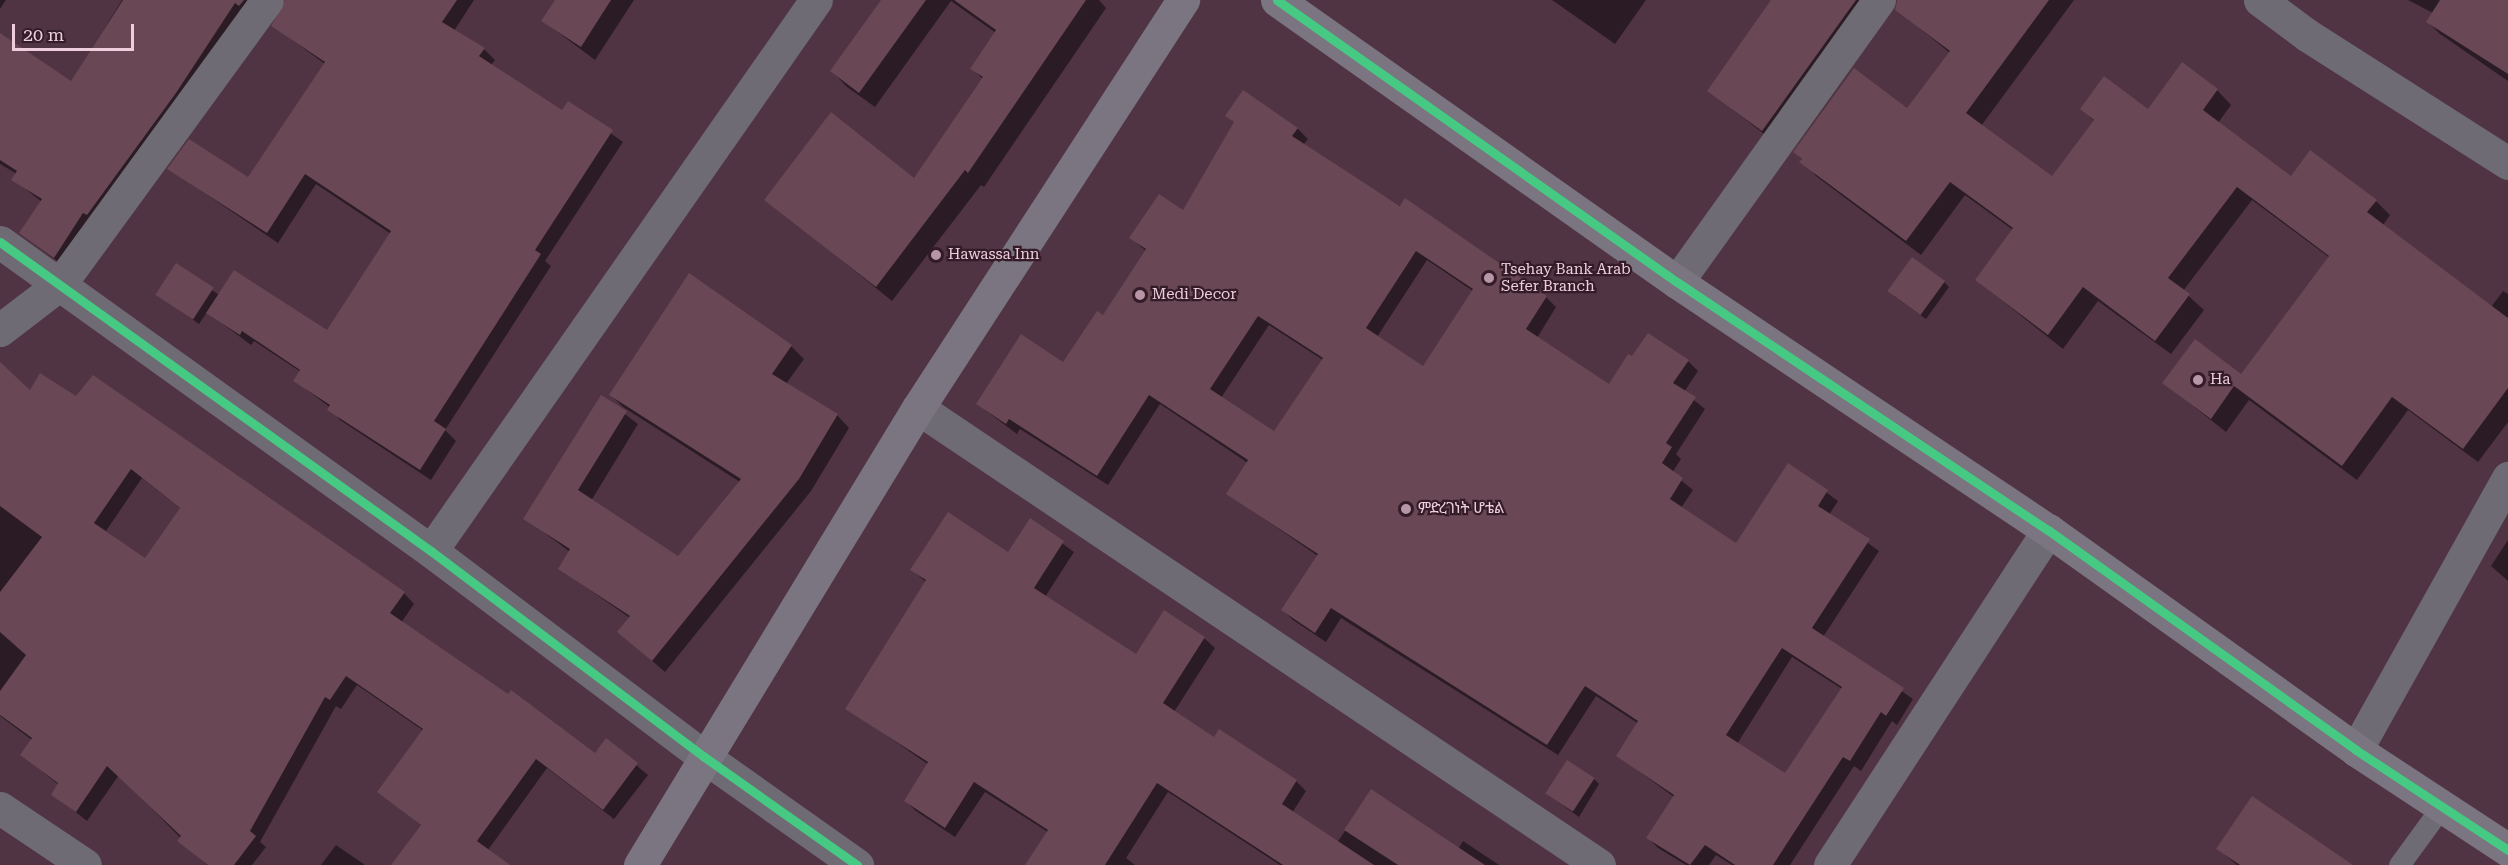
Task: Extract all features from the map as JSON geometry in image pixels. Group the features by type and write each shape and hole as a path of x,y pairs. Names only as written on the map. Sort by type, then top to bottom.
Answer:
{"street":[{"path":"0,330 60,284 267,0"},
{"path":"431,551 816,0"},
{"path":"640,865 703,756 918,408 1183,0"},
{"path":"1277,0 1677,282 2048,530 2356,750 2508,850"},
{"path":"1677,282 1879,0"},
{"path":"2260,0 2307,35 2508,163"},
{"path":"0,242 431,551 703,756 856,865"},
{"path":"918,408 1599,865"},
{"path":"2356,750 2508,478"},
{"path":"1830,865 2048,530"},
{"path":"0,808 85,865"}],"lane":[{"path":"2399,865 2442,806"}],"building":[{"path":"123,0 244,0 239,6 235,3 176,93 87,215 83,213 54,258 19,233 42,199 11,180 17,171 0,160 0,33 71,81"},
{"path":"285,0 457,0 442,22 485,48 479,56 562,110 568,101 613,130 535,250 541,254 434,421 446,429 420,470 327,410 330,405 293,381 300,370 242,331 240,335 206,313 234,270 327,330 391,231 305,174 267,233 167,169 189,139 248,177 325,62 271,26"},
{"path":"555,0 611,0 581,47 541,21"},
{"path":"881,0 926,0 859,93 830,71"},
{"path":"954,0 1086,0 968,173 965,170 876,287 764,200 831,112 914,178 983,77 970,69 996,30"},
{"path":"1771,0 1856,0 1762,131 1707,91"},
{"path":"1897,0 2049,0 1966,113 2052,176 2094,120 2080,109 2104,76 2148,109 2182,62 2218,89 2203,110 2291,176 2310,150 2377,200 2367,212 2508,318 2508,388 2463,449 2392,397 2342,466 2234,386 2211,419 2162,383 2195,339 2241,374 2329,256 2237,187 2168,278 2190,294 2155,341 2083,287 2048,335 1975,280 2013,228 1950,182 1906,241 1799,162 1802,159 1793,152 1854,68 1907,108 1950,51 1895,10"},
{"path":"2440,0 2508,0 2508,74 2426,22"},
{"path":"1243,90 1298,128 1292,136 1400,206 1405,198 1547,296 1526,329 1609,384 1628,354 1632,356 1648,333 1689,360 1673,383 1696,397 1666,443 1672,447 1662,463 1683,478 1670,499 1736,543 1788,463 1828,490 1818,506 1870,539 1812,628 1904,688 1886,716 1881,712 1850,761 1843,757 1773,865 1735,865 1705,845 1690,865 1646,838 1674,795 1616,756 1638,721 1585,686 1547,745 1331,608 1315,633 1281,610 1318,554 1226,494 1248,460 1149,395 1097,476 1009,419 1006,424 976,404 1021,334 1063,362 1097,311 1103,315 1146,249 1129,238 1159,194 1183,210 1234,122 1225,116","holes":["1416,251 1473,289 1423,366 1366,328","1258,316 1323,358 1274,431 1210,389","1782,648 1842,687 1785,773 1726,735"]},
{"path":"1912,257 1945,281 1920,315 1887,291"},
{"path":"176,263 214,288 193,319 155,295"},
{"path":"689,273 792,345 772,374 838,414 799,479 652,661 617,632 630,616 558,569 570,549 523,519 601,395 627,411 578,490 678,556 741,479 609,395"},
{"path":"0,362 30,390 40,373 76,396 93,375 405,592 390,613 508,694 511,690 595,753 606,738 638,763 603,810 536,759 477,841 510,865 391,865 421,825 377,792 423,729 346,676 330,700 325,697 250,831 256,836 234,865 208,865 177,841 181,836 107,766 76,812 51,795 58,783 20,755 32,738 0,715 0,691 26,655 0,632 0,592 42,537 0,506","holes":["131,469 180,508 145,558 94,523"]},
{"path":"948,512 1008,552 1030,518 1064,541 1034,588 1136,654 1164,610 1205,637 1163,703 1214,737 1219,729 1297,780 1282,804 1374,865 1283,865 1157,783 1105,865 1025,865 1048,830 974,782 945,828 904,801 928,762 845,709 926,580 910,570"},
{"path":"1567,760 1595,778 1573,812 1545,794"},
{"path":"1371,789 1485,865 1398,865 1344,830"},
{"path":"2252,796 2353,865 2240,865 2216,849"}],"cycle path":[{"path":"1277,0 1677,282 2048,530 2356,750 2508,850"},
{"path":"0,242 431,551 703,756 857,865"}],"place":[{"name":"Hawassa Inn","path":"936,255"},
{"name":"Tsehay Bank Arab Sefer Branch","path":"1489,278"},
{"name":"Medi Decor","path":"1140,295"},
{"name":"Ha","path":"2198,380"},
{"name":"ምድረገነት ሆቴል","path":"1406,509"}]}
